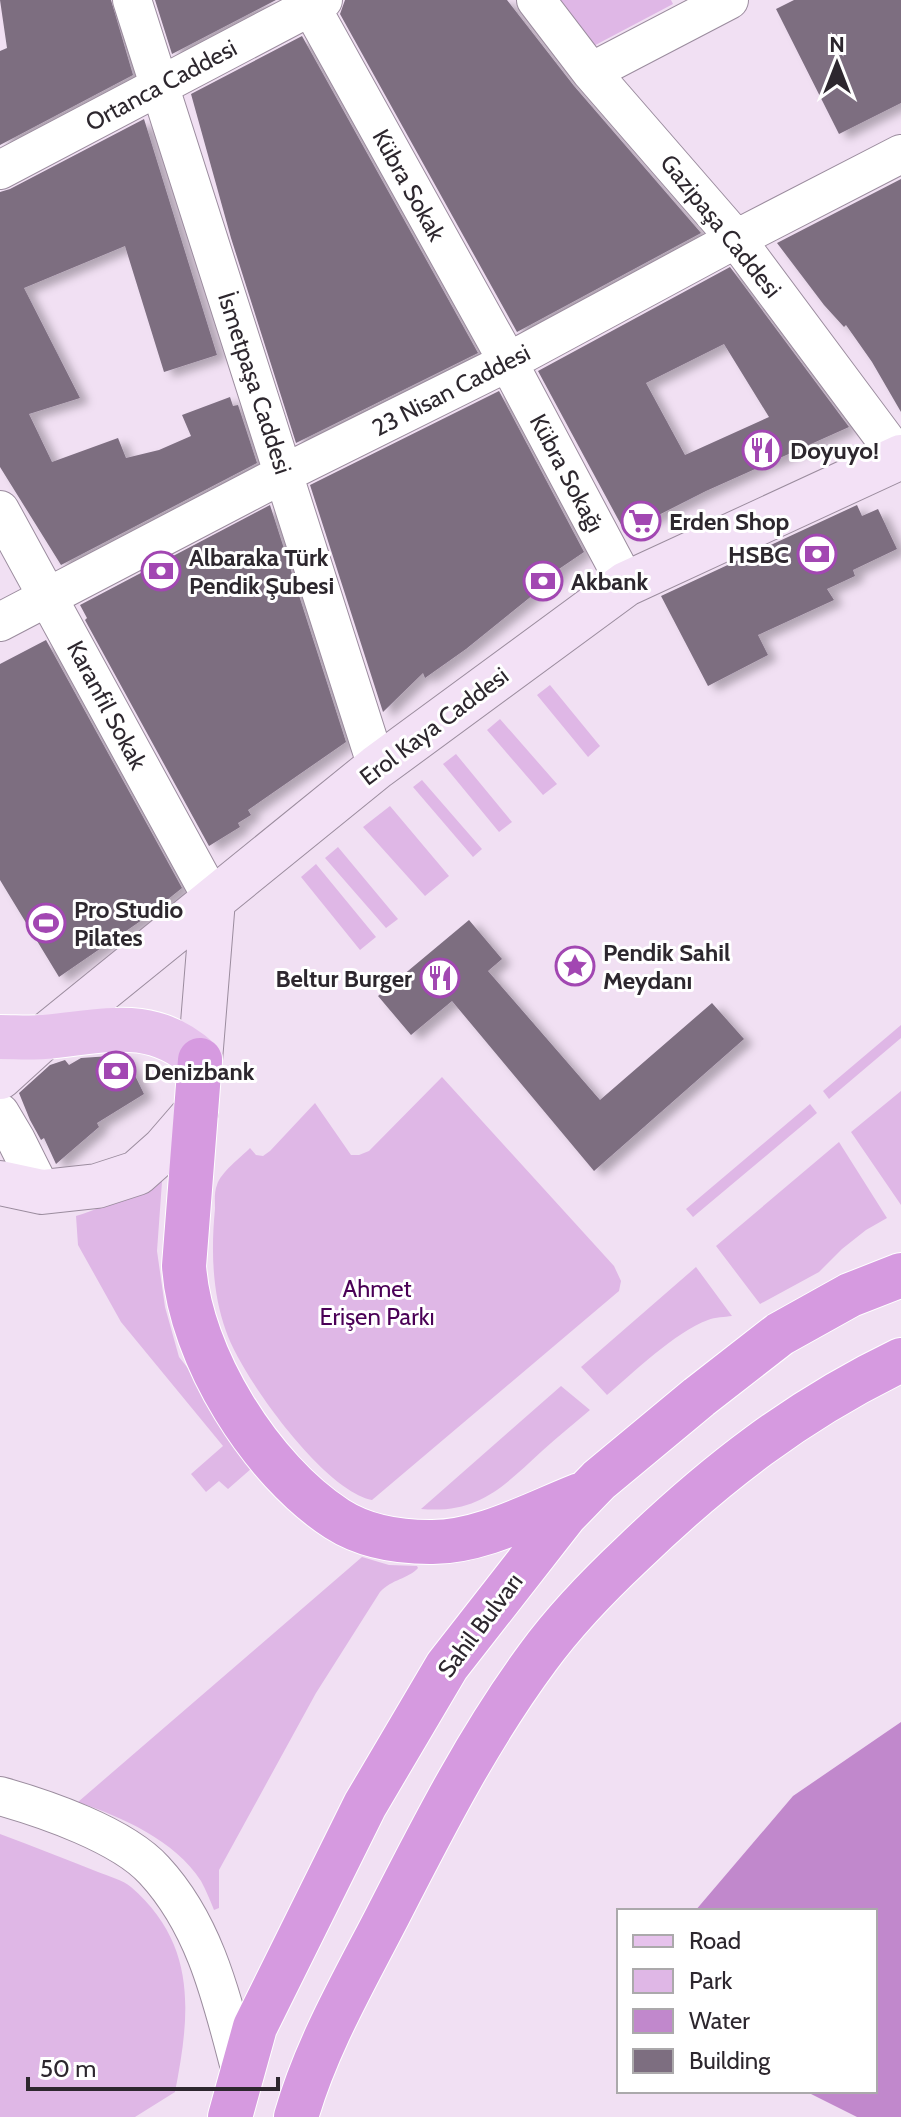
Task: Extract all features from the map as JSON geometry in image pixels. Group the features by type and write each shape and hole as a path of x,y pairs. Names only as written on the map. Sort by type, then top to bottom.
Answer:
{"highway":[{"path":"200,1060 184,1266 191,1313 199,1339 227,1396 291,1481 338,1520 364,1532 392,1540 430,1542 454,1541 477,1535 586,1493"},
{"name":"Sahil Bulvarı","path":"230,2117 255,2027 365,1805 447,1666 565,1515 586,1493 699,1397 780,1334 850,1295 901,1275"},
{"path":"296,2117 318,2053 433,1826 538,1656 603,1581 742,1456 770,1435 858,1381 901,1360"}],"main road":[{"path":"0,1037 44,1037 91,1029 139,1031 171,1039 185,1046 200,1060"}],"street":[{"name":"İsmetpaşa Caddesi","path":"132,0 377,767"},
{"name":"Gazipaşa Caddesi","path":"536,0 591,72 736,239 900,458"},
{"path":"591,72 729,0"},
{"name":"Ortanca Caddesi","path":"0,170 317,3"},
{"name":"Kübra Sokak","path":"317,3 508,362"},
{"name":"23 Nisan Caddesi","path":"0,622 283,474 508,362 901,154"},
{"name":"Kübra Sokağı","path":"508,362 626,584"},
{"name":"Erol Kaya Caddesi","path":"0,1077 44,1037 377,767 626,584 900,458"},
{"name":"Karanfil Sokak","path":"0,510 213,900"},
{"path":"200,1060 213,900"},
{"path":"0,1183 42,1192 97,1186 137,1173 164,1149 196,1112"},
{"path":"0,1113 42,1192"},
{"path":"0,1796 39,1807 99,1834 153,1869 186,1913 203,1946 218,1984 241,2072"}],"green space":[{"path":"549,0 671,0 673,4 586,50"},
{"path":"550,685 600,746 588,757 537,695"},
{"path":"500,719 557,784 543,795 487,730"},
{"path":"456,754 512,822 499,832 443,764"},
{"path":"422,780 482,849 473,857 413,787"},
{"path":"390,806 449,876 425,896 363,827"},
{"path":"338,847 398,919 386,928 325,858"},
{"path":"316,864 376,937 360,950 301,877"},
{"path":"901,1025 901,1038 829,1099 823,1091"},
{"name":"Ahmet Erişen Parkı","path":"442,1077 614,1266 621,1281 619,1291 372,1500 353,1492 331,1476 309,1454 266,1402 235,1351 221,1316 215,1286 215,1191 222,1175 250,1148 256,1155 263,1156 315,1103 351,1155 359,1155 369,1151"},
{"path":"901,1091 901,1205 851,1132"},
{"path":"810,1104 817,1113 693,1217 686,1209"},
{"path":"839,1142 887,1218 842,1249 819,1272 760,1304 716,1246"},
{"path":"163,1168 157,1251 165,1307 179,1357 261,1460 228,1489 219,1481 206,1492 191,1474 223,1446 121,1322 78,1245 76,1216 122,1197"},
{"path":"696,1267 732,1316 711,1319 682,1334 607,1395 581,1367"},
{"path":"561,1386 590,1410 515,1476 488,1495 458,1507 421,1509"},
{"path":"362,1557 389,1565 418,1568 380,1592 316,1693 219,1870 219,1908 214,1910 201,1881 177,1853 129,1823 78,1802"},
{"path":"0,1834 124,1882 153,1909 168,1933 184,1982 184,2036 175,2092 135,2117 0,2117"}],"water":[{"path":"901,1722 901,2117 857,2117 809,2093 877,2093 877,1909 697,1909 793,1796"}],"building":[{"path":"0,0 111,0 133,75 0,145 0,51 7,48"},
{"path":"155,0 276,0 172,54"},
{"path":"345,0 507,0 574,86 701,233 517,332 340,14"},
{"path":"794,0 901,0 901,103 839,134 776,9"},
{"path":"302,36 478,353 296,443 231,238 191,94"},
{"path":"144,119 217,355 164,372 125,246 24,288 80,398 29,414 52,462 118,438 126,458 159,450 191,436 182,415 230,397 233,406 238,405 257,463 61,565 0,467 0,192"},
{"path":"901,179 901,412 846,325 844,327 824,305 777,243"},
{"path":"730,267 849,427 706,491 625,532 538,371","holes":["724,344 769,417 685,455 646,383"]},
{"path":"499,391 584,552 556,571 559,574 466,649 425,678 423,673 383,712 310,485"},
{"path":"270,505 346,742 248,810 251,815 238,823 240,827 209,846 85,620 87,618 80,605"},
{"path":"857,505 862,516 878,509 897,549 853,570 855,576 827,589 834,600 758,635 768,655 708,686 661,596"},
{"path":"46,640 182,888 142,920 59,977 0,880 0,664"},
{"path":"469,920 502,959 488,971 600,1100 712,1003 744,1039 594,1171 452,1001 411,1035 378,996"},
{"path":"125,1055 144,1094 97,1123 99,1127 56,1164 44,1138 41,1140 30,1120 19,1093 50,1065 65,1060 69,1065 81,1058"}],"place":[{"name":"Doyuyo!","path":"762,450"},
{"name":"Erden Shop","path":"641,521"},
{"name":"HSBC","path":"817,554"},
{"name":"Albaraka Türk Pendik Şubesi","path":"161,571"},
{"name":"Akbank","path":"543,581"},
{"name":"Pro Studio Pilates","path":"46,923"},
{"name":"Pendik Sahil Meydanı","path":"575,966"},
{"name":"Beltur Burger","path":"440,978"},
{"name":"Denizbank","path":"116,1071"}]}
